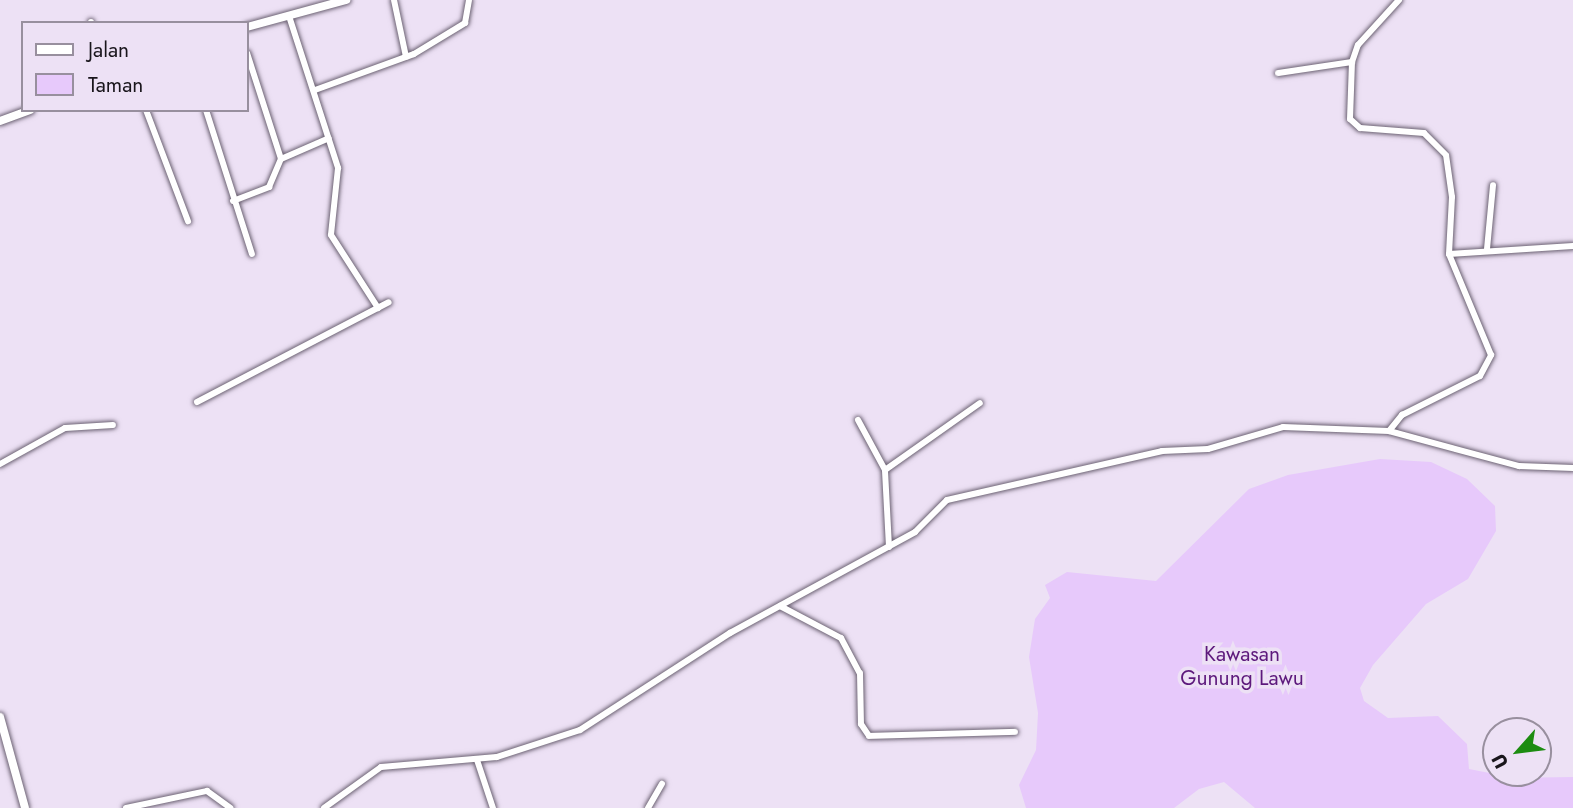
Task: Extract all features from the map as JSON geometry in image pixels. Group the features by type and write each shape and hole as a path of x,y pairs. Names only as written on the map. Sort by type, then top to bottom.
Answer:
{"street":[{"path":"248,27 346,0"},
{"path":"394,0 406,57"},
{"path":"315,90 406,57 465,23 469,0"},
{"path":"1389,431 1402,415 1480,376 1490,363 1490,347 1449,254 1452,197 1446,155 1424,133 1352,124 1352,62 1366,32 1399,0"},
{"path":"289,16 315,90 338,179 329,209 331,235 378,308"},
{"path":"233,201 269,187 281,159 248,56"},
{"path":"1278,73 1352,62"},
{"path":"0,121 25,112"},
{"path":"147,112 188,221"},
{"path":"207,112 252,254"},
{"path":"281,159 329,138"},
{"path":"1487,249 1493,186"},
{"path":"1449,254 1487,249 1573,246"},
{"path":"197,402 389,302"},
{"path":"885,470 980,402"},
{"path":"858,420 885,470 889,547"},
{"path":"0,464 65,428 113,425"},
{"path":"324,808 381,767 477,760 580,730 780,606 889,547 947,500 1162,451 1208,449 1264,429 1389,431 1519,466 1573,468"},
{"path":"780,606 841,638 860,673 861,724 869,736 1015,732"},
{"path":"0,717 25,808"},
{"path":"477,760 493,808"},
{"path":"648,808 662,784"},
{"path":"126,808 207,791 230,808"}],"green space":[{"name":"Kawasan Gunung Lawu","path":"1380,459 1431,462 1467,479 1495,506 1496,531 1468,579 1426,604 1373,665 1360,688 1364,701 1388,718 1438,716 1467,744 1469,769 1482,772 1482,787 1552,787 1552,777 1573,777 1573,808 1255,808 1224,782 1199,789 1174,808 1026,808 1019,785 1036,750 1038,713 1029,657 1035,619 1050,598 1045,585 1067,572 1156,581 1249,489 1288,475"}]}
